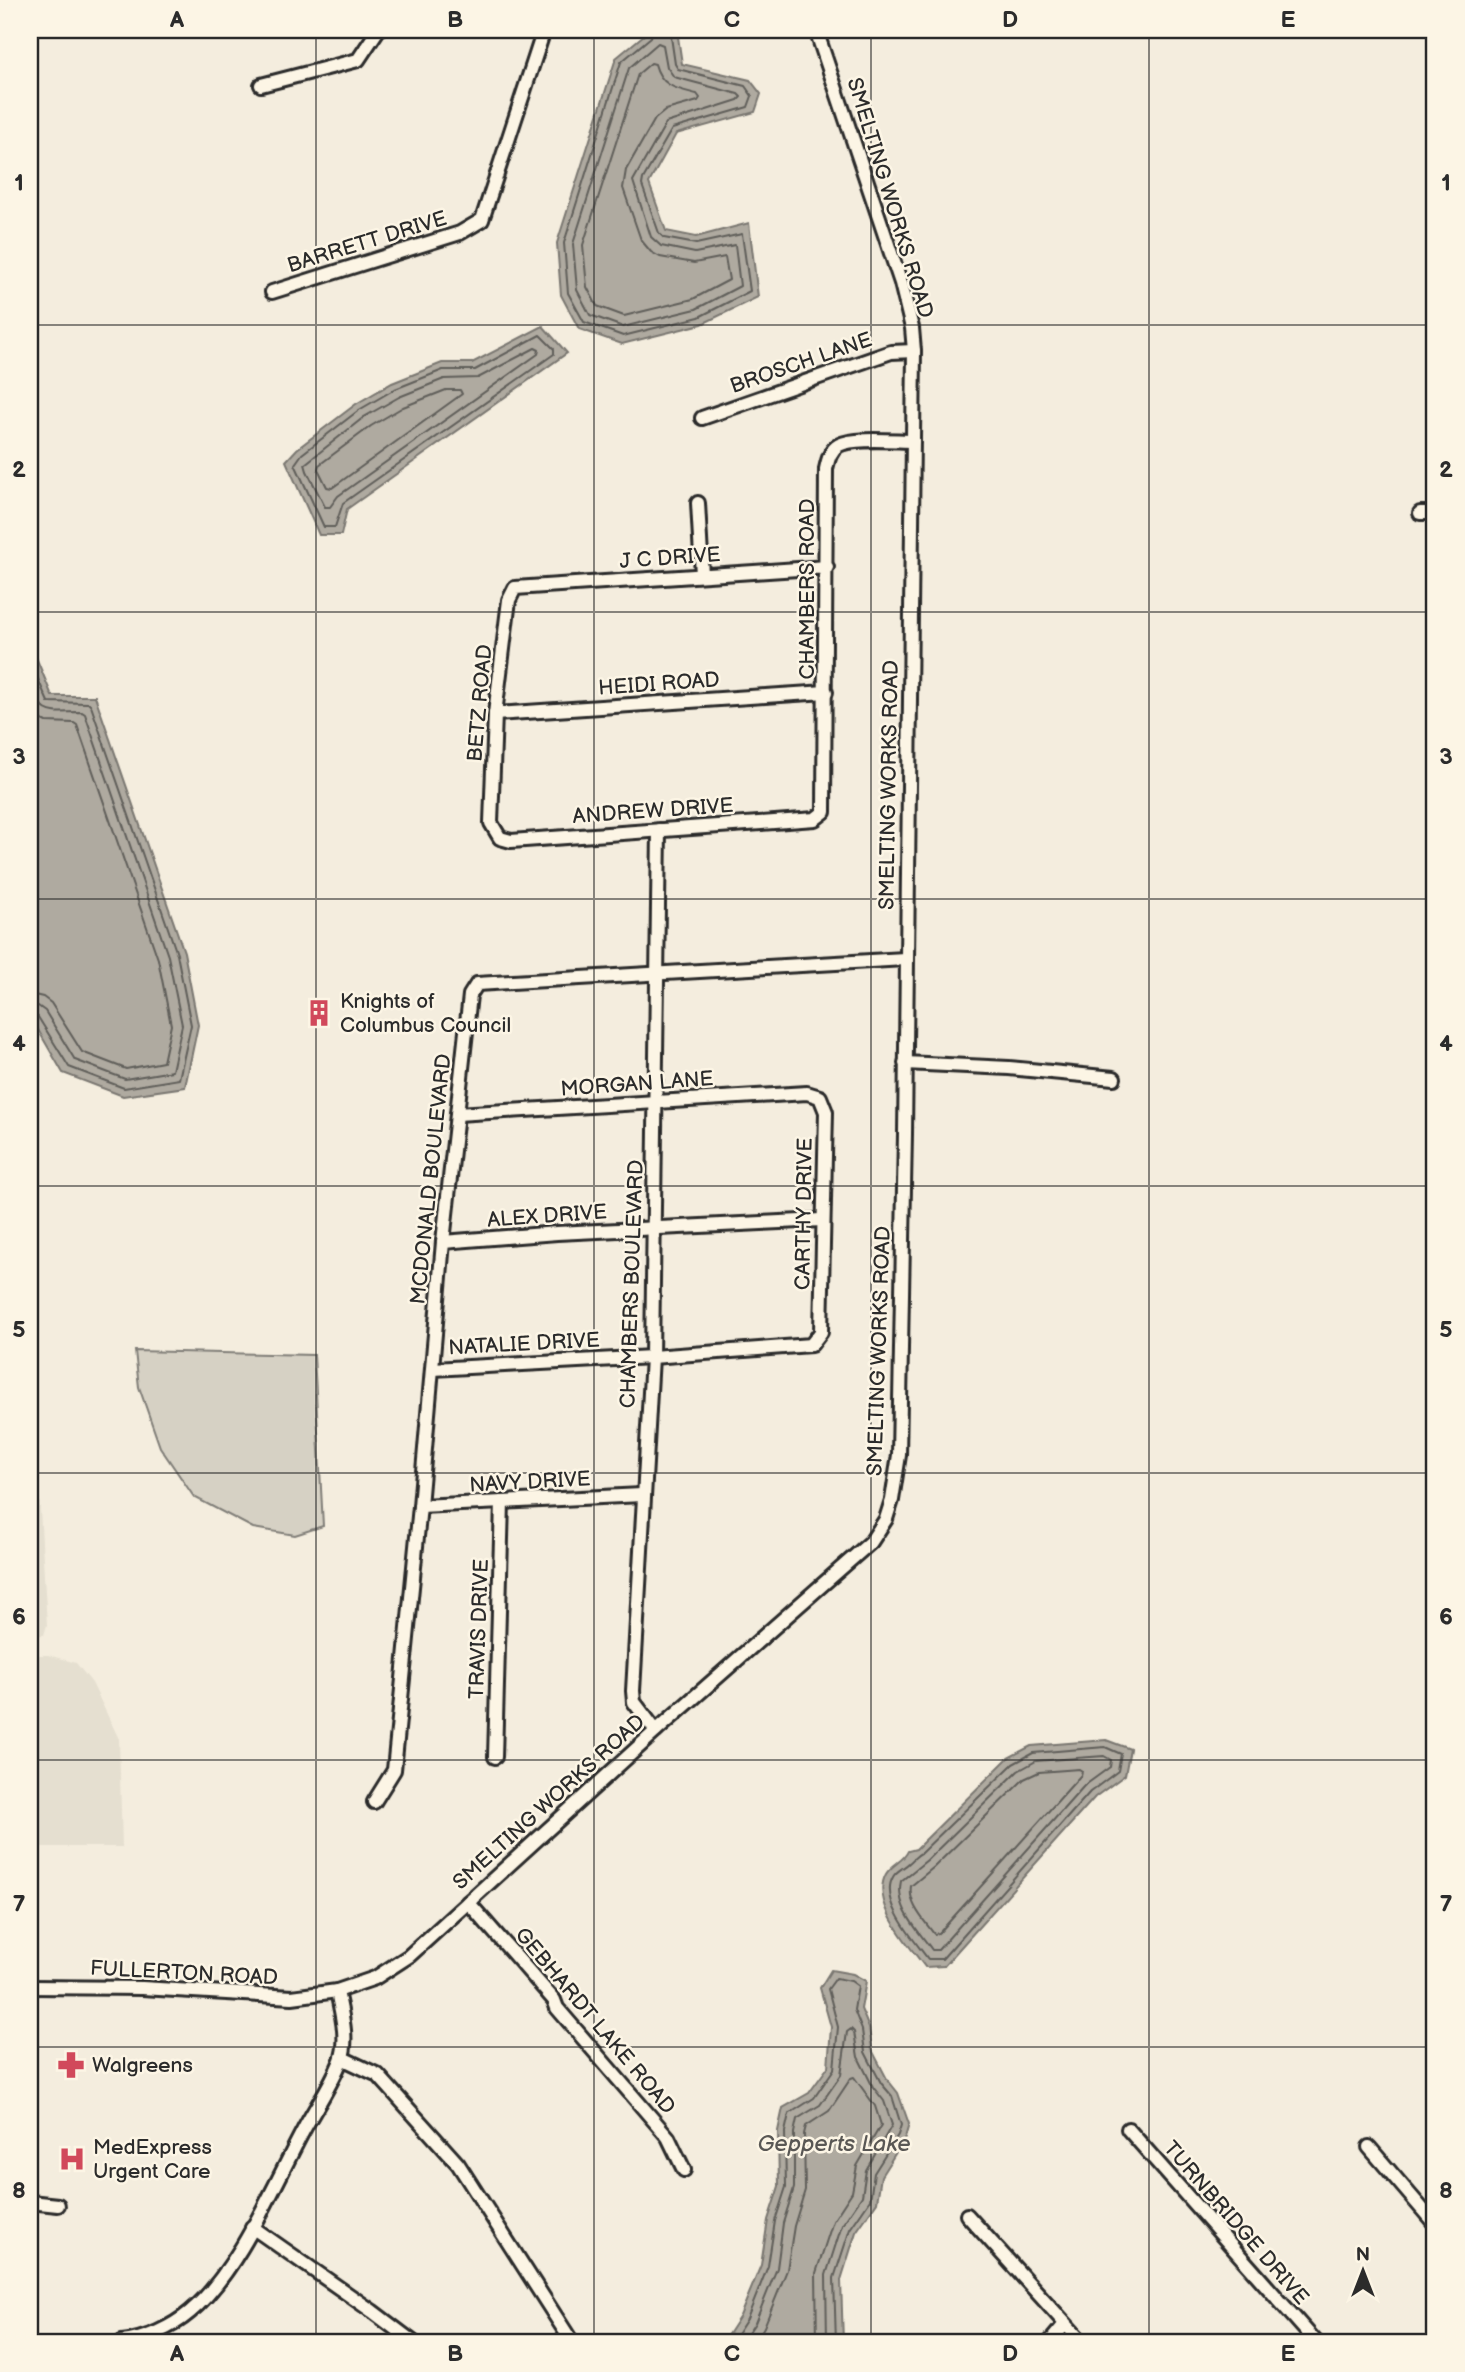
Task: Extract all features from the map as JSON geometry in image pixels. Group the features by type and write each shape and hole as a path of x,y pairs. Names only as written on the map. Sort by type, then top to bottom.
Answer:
{"street":[{"path":"261,85 358,60 378,30"},
{"name":"BARRETT DRIVE","path":"272,292 460,233 482,220 544,30"},
{"name":"SMELTING WORKS ROAD","path":"337,1991 374,1978 409,1956 656,1731 871,1542 886,1519 892,1500 899,1455 914,351 912,328 901,283 816,30"},
{"name":"BROSCH LANE","path":"702,418 891,352 914,351"},
{"name":"CHAMBERS ROAD","path":"824,812 826,470 829,455 838,446 850,442 913,441"},
{"path":"698,503 702,575"},
{"path":"1420,513 1435,513"},
{"name":"J C DRIVE","path":"515,588 827,567"},
{"name":"BETZ ROAD","path":"491,822 495,714 509,600 515,588"},
{"name":"HEIDI ROAD","path":"495,714 826,692"},
{"name":"ANDREW DRIVE","path":"491,822 500,838 511,841 815,818 824,812"},
{"name":"CHAMBERS BOULEVARD","path":"656,1731 634,1702 633,1691 642,1495 652,1357 659,830"},
{"name":"MCDONALD BOULEVARD","path":"374,1802 394,1770 443,1242 470,995 477,984 905,958"},
{"path":"905,1063 1009,1068 1114,1078"},
{"name":"MORGAN LANE","path":"457,1114 807,1093 820,1097"},
{"name":"CARTHY DRIVE","path":"820,1097 826,1112 821,1332"},
{"name":"ALEX DRIVE","path":"443,1242 822,1220"},
{"name":"NATALIE DRIVE","path":"433,1368 652,1357 811,1345 821,1332"},
{"name":"NAVY DRIVE","path":"420,1506 642,1495"},
{"name":"TRAVIS DRIVE","path":"495,1757 502,1502"},
{"name":"GEBHARDT LAKE ROAD","path":"468,1902 668,2137 684,2170"},
{"name":"FULLERTON ROAD","path":"30,1987 142,1988 292,1997 337,1991"},
{"path":"122,2342 163,2330 189,2313 208,2294 229,2265 342,2058 343,2024 337,1991"},
{"path":"342,2058 378,2075 458,2164 572,2342"},
{"name":"TURNBRIDGE DRIVE","path":"1128,2129 1316,2342"},
{"path":"1368,2147 1435,2224"},
{"path":"30,2202 58,2205"},
{"path":"967,2216 1082,2342"},
{"path":"252,2227 413,2342"},
{"path":"1049,2342 1065,2324"}],"shaded area":[{"path":"135,1351 314,1355 323,1526 295,1535 253,1528 194,1497 160,1447 139,1387"},
{"path":"30,1493 39,1493 47,1625 44,1635 30,1636"},
{"path":"30,1655 48,1655 76,1663 92,1683 119,1739 122,1847 30,1847"}],"water":[{"path":"650,30 677,30 682,64 750,80 761,94 755,112 676,134 649,183 666,231 696,237 749,223 758,297 702,324 622,344 579,329 561,295 557,243 616,58"},
{"path":"543,326 567,353 347,509 341,535 319,535 286,461 297,449 356,404 392,383 442,363 472,363"},
{"path":"30,649 33,650 52,696 95,696 184,952 198,1025 185,1087 123,1096 63,1073 30,1016"},
{"path":"1106,1740 1130,1749 1125,1775 1095,1797 944,1966 925,1967 901,1936 887,1910 882,1885 886,1874 908,1851 916,1849 1008,1758 1031,1746"},
{"name":"Gepperts Lake","path":"831,1970 853,1974 866,1981 861,2009 869,2028 872,2050 887,2079 898,2093 909,2124 905,2138 881,2176 877,2202 856,2232 841,2280 843,2342 723,2342 740,2316 761,2265 768,2220 779,2186 778,2131 783,2108 809,2093 828,2067 831,2027 820,1988"}],"place":[{"name":"Knights of Columbus Council","path":"319,1013"},
{"name":"Walgreens","path":"71,2065"},
{"name":"MedExpress Urgent Care","path":"72,2159"}]}
